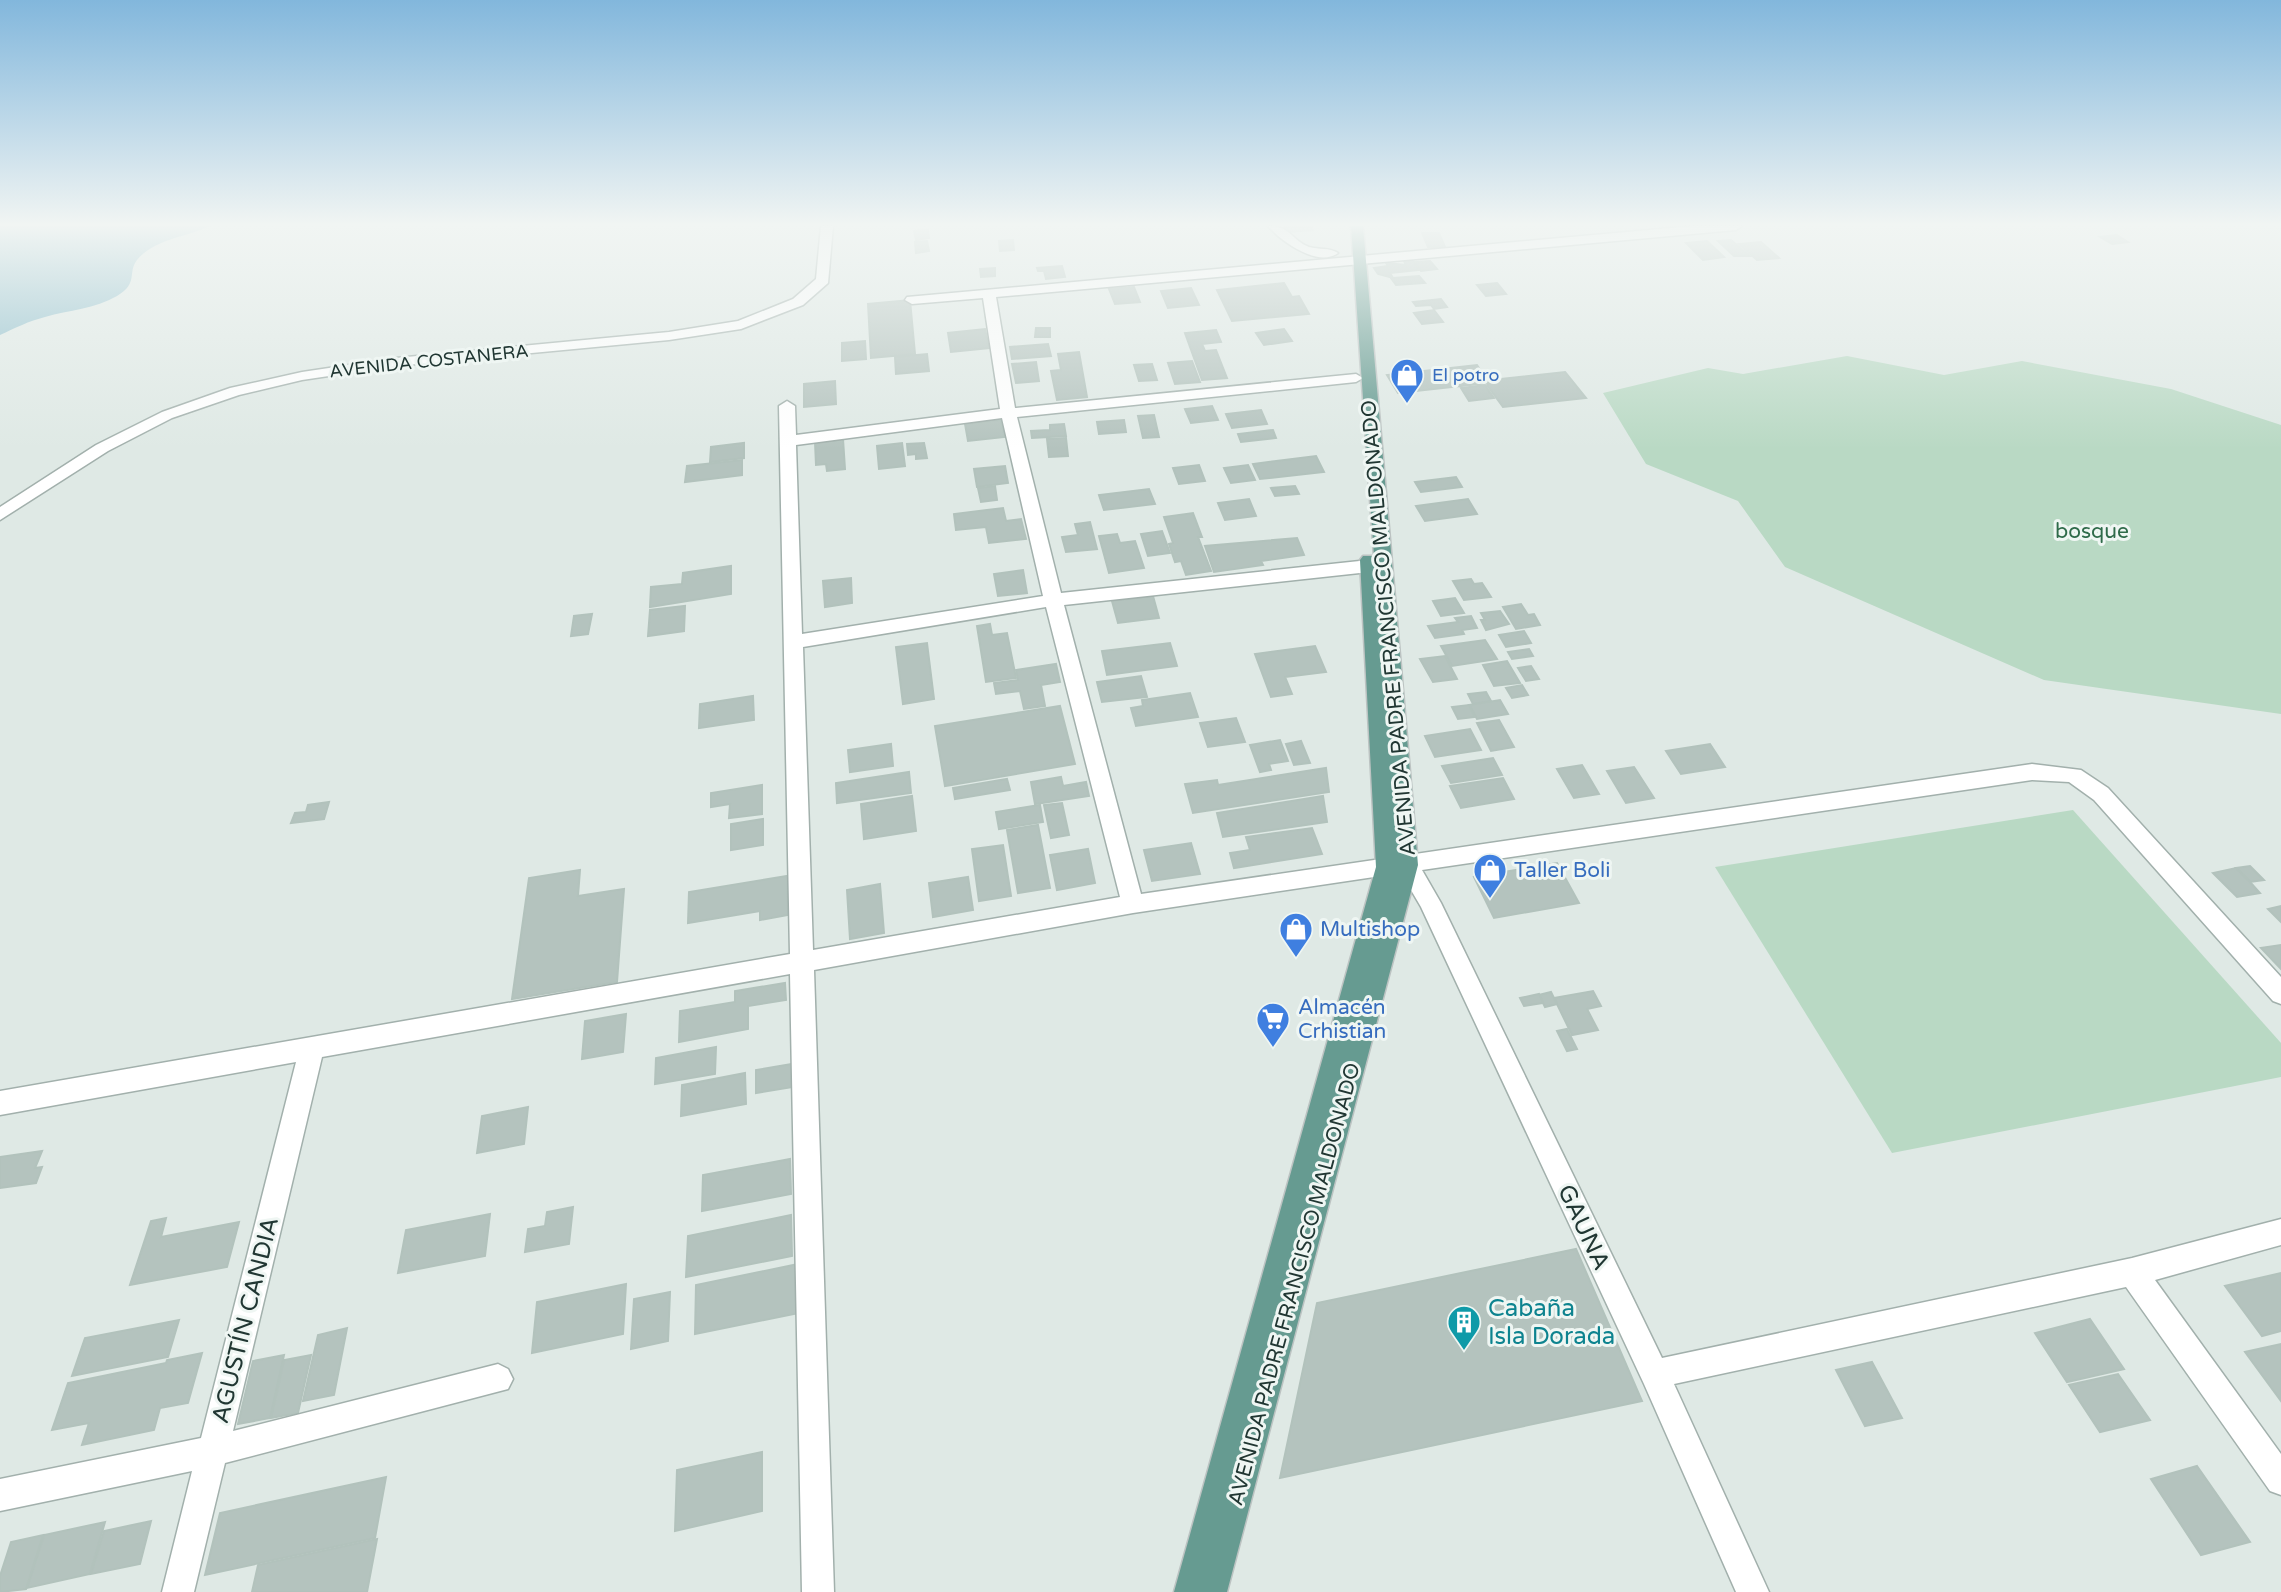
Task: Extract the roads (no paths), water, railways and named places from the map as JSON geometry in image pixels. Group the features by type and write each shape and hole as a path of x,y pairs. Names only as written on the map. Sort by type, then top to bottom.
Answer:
{"main road":[{"name":"AVENIDA PADRE FRANCISCO MALDONADO","path":"1191,1592 1397,866 1369,566 1353,300"},
{"name":"AVENIDA PADRE FRANCISCO MALDONADO","path":"1211,1592 1397,866 1354,300"}],"street":[{"name":"AVENIDA COSTANERA","path":"0,515 102,448 167,415 235,391 302,376 396,362 669,336 741,325 800,300"},
{"path":"990,300 1008,413 1052,600 1133,904"},
{"path":"788,441 1008,413 1356,378"},
{"path":"787,406 818,1592"},
{"path":"793,642 1052,600 1369,566"},
{"path":"0,1102 1133,904 2032,772 2074,775 2101,794 2281,993"},
{"name":"GAUNA","path":"1397,866 1430,903 1654,1374 1753,1592"},
{"name":"AGUSTÍN CANDIA","path":"178,1592 312,1048"},
{"path":"1654,1374 2132,1272 2281,1232"},
{"path":"2132,1272 2281,1480"},
{"path":"0,1495 212,1451 498,1380"}],"water":[{"path":"0,300 108,300 33,321 0,335"}],"place":[{"name":"El potro","path":"1407,405"},
{"name":"Taller Boli","path":"1490,900"},
{"name":"Multishop","path":"1296,959"},
{"name":"Almacén Crhistian","path":"1273,1049"},
{"name":"Cabaña Isla Dorada","path":"1464,1352"}],"park label":[{"name":"bosque","path":"2092,531"}]}
